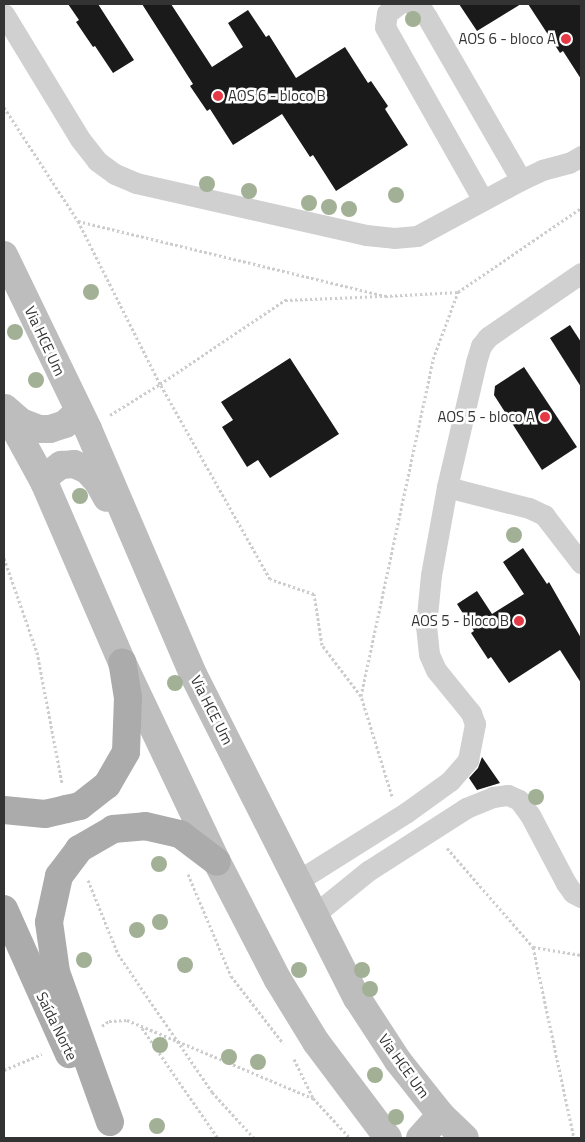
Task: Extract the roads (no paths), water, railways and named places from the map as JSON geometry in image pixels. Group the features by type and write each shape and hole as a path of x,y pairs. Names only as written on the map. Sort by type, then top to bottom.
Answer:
{"main road":[{"name":"Via HCE Um","path":"4,255 83,421 193,674 299,880 357,998 398,1061 441,1115 466,1138"},
{"path":"4,408 21,422 40,429 50,429 83,421"},
{"path":"4,408 44,482 122,662 217,862 278,980 316,1042 388,1138"},
{"path":"44,482 50,473 61,466 74,464 87,470 98,482 153,583"},
{"path":"4,810 45,814 80,806 107,785 126,752 128,698 122,662"},
{"path":"114,1130 56,972 49,922 59,876 79,849 113,829 145,826 180,834 217,862"},
{"name":"Saída Norte","path":"4,909 64,1045 114,1130"},
{"path":"420,1138 441,1115"}],"street":[{"path":"399,4 387,13 385,27 483,200"},
{"path":"411,4 420,6 427,17 521,180"},
{"path":"4,14 80,139 97,161 115,174 136,183 366,235 394,238 417,236 521,180 542,170 569,164 581,156"},
{"path":"299,880 407,812 450,781 468,760 475,724 471,713 436,670 427,642 426,626 432,575 447,487 482,346 488,337 500,328 581,273"},
{"path":"447,487 530,508 544,516 581,563"},
{"path":"450,781 466,808"},
{"path":"315,914 368,871 466,808 493,797 508,795 519,800 530,815 566,883 573,893 581,897"}],"place":[{"name":"AOS 6 - bloco A","path":"566,39"},
{"name":"AOS 6 - bloco B","path":"218,96"},
{"name":"AOS 5 - bloco A","path":"545,417"},
{"name":"AOS 5 - bloco B","path":"519,621"}]}
